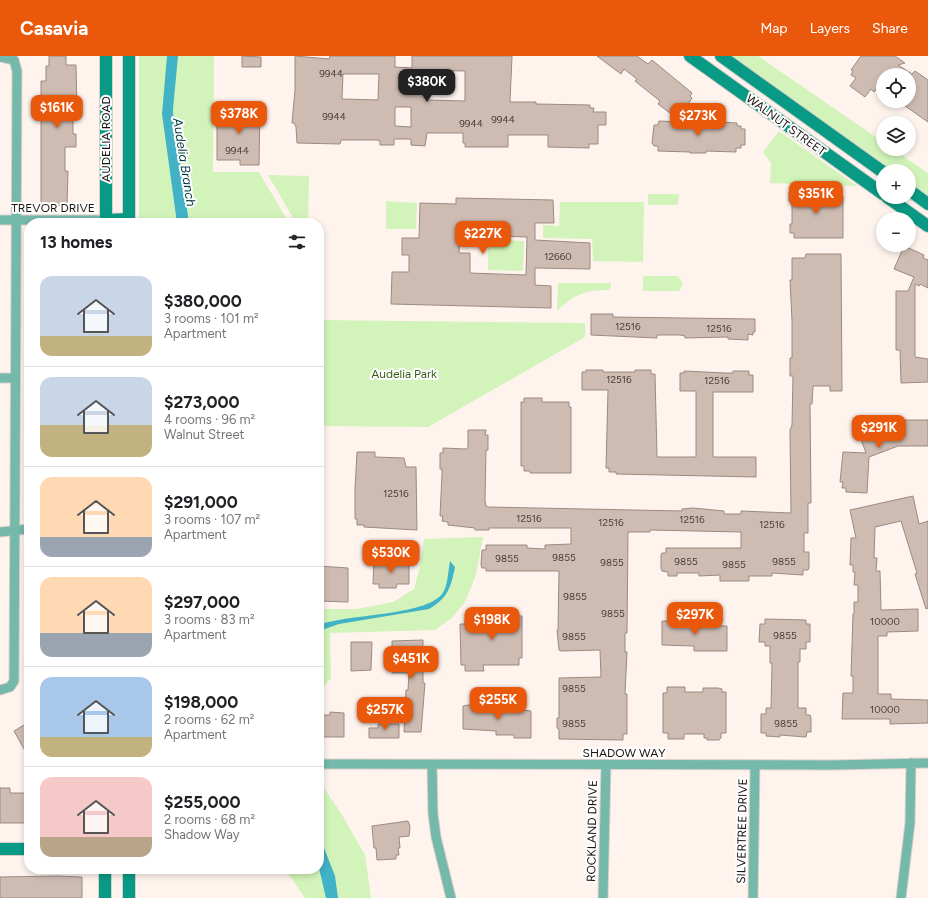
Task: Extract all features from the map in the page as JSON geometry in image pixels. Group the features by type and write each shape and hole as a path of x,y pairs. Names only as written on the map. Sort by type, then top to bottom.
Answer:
{"main road":[{"name":"AUDELIA ROAD","path":"106,56 106,218"},
{"name":"AUDELIA ROAD","path":"129,56 130,218"},
{"name":"WALNUT STREET","path":"690,56 876,189"},
{"name":"WALNUT STREET","path":"721,56 876,167"},
{"path":"776,118 786,102"},
{"path":"916,195 928,204"},
{"path":"897,204 928,226"},
{"path":"0,849 24,849"},
{"path":"105,874 105,898"},
{"path":"129,874 129,898"}],"street":[{"path":"0,57 14,60 17,70 14,681 10,687 0,690"},
{"name":"TREVOR DRIVE","path":"0,220 24,220"},
{"path":"0,378 15,378"},
{"path":"0,532 24,529"},
{"path":"901,898 910,823 911,763"},
{"name":"SHADOW WAY","path":"324,764 755,765 928,763"},
{"path":"432,765 433,814 436,837 451,898"},
{"name":"ROCKLAND DRIVE","path":"603,898 606,765"},
{"name":"SILVERTREE DRIVE","path":"753,898 755,765"}],"green space":[{"path":"139,56 214,56 213,172 259,172 286,218 139,218"},
{"path":"731,56 758,56 876,137 876,156 903,156 915,164 883,164"},
{"path":"779,131 857,186 770,183 771,163 763,152"},
{"path":"916,165 928,173 928,196 916,187"},
{"path":"268,175 309,176 308,218 293,218"},
{"path":"648,194 679,194 678,205 648,205"},
{"path":"386,201 417,203 416,229 386,229"},
{"path":"560,202 644,202 643,262 593,261 592,239 543,238 543,225 559,226"},
{"path":"488,239 524,241 523,271 488,270"},
{"path":"643,276 678,276 683,284 679,291 643,291"},
{"path":"558,283 611,283 611,288 609,290 580,294 557,311"},
{"name":"Audelia Park","path":"324,320 585,323 585,337 428,427 324,426"},
{"path":"483,537 476,575 465,602 452,618 435,630 330,633 331,678 324,686 324,609 356,609 393,602 414,589 420,566 424,539"},
{"path":"324,788 341,813 365,855 371,898 305,898 288,874 324,874"}],"water":[{"path":"167,56 178,56 173,109 174,134 180,161 188,218 176,218 162,114"},
{"path":"450,561 455,567 448,591 441,601 429,609 339,624 324,629 324,623 331,621 403,611 419,607 433,601 442,594 447,583"},
{"path":"382,697 391,697 391,710 401,710 401,719 382,719"},
{"path":"324,848 335,876 338,898 326,898 320,874 324,874"}],"building":[{"path":"49,56 66,56 66,65 76,65 77,114 73,114 73,134 76,134 76,147 65,147 65,171 68,171 67,206 41,205 41,81 46,81 46,66 49,66"},
{"path":"242,56 261,57 261,67 242,67"},
{"path":"295,56 329,59 330,56 395,56 395,67 412,68 412,56 512,56 510,102 590,105 590,108 594,108 593,112 606,112 606,125 598,125 598,144 589,144 589,148 548,147 548,135 508,135 508,147 465,147 465,143 463,143 463,133 427,133 425,146 411,145 411,139 394,139 394,145 380,145 380,141 377,140 341,140 340,144 297,143 296,127 294,123 292,123 295,90","holes":["426,70 465,71 465,101 427,100 425,90","343,74 379,74 378,100 342,99","395,107 411,107 411,127 395,126"]},
{"path":"597,56 637,56 648,64 652,60 692,93 690,96 692,98 678,119 658,104 660,101 635,81 637,79 624,69 621,74"},
{"path":"861,56 895,56 905,63 898,65 903,68 876,68 876,89 874,92 871,89 865,97 850,86 856,78 851,75 853,71 851,70"},
{"path":"916,72 928,80 928,122 908,108 916,108"},
{"path":"240,105 260,106 259,165 240,165 240,160 217,160 217,110 240,112"},
{"path":"679,120 737,123 737,126 741,126 741,129 745,129 745,145 741,145 741,148 736,148 736,152 706,151 706,153 690,153 658,151 658,146 654,146 652,143 654,125 658,125 659,121 682,122"},
{"path":"792,186 813,187 813,196 843,196 843,238 794,238 794,233 790,233 790,224 792,224 792,201 789,201 789,192 792,192"},
{"path":"456,198 553,200 554,223 535,223 535,240 590,243 590,269 535,268 535,285 551,286 551,308 391,304 392,272 409,272 409,255 402,255 402,238 419,238 420,203 456,204","holes":["460,235 527,237 526,275 470,273 470,253 459,253"]},
{"path":"916,251 924,255 923,258 928,260 928,288 920,284 919,286 915,284 915,357 928,359 928,382 901,383 900,350 896,350 896,291 908,291 914,277 894,269 901,252"},
{"path":"806,254 841,254 842,391 830,391 830,386 813,386 812,404 810,404 811,503 808,503 808,533 804,533 804,552 809,552 808,570 803,570 803,575 772,573 772,576 749,576 749,581 720,581 720,575 699,576 699,573 677,573 677,576 668,576 668,572 662,571 661,568 661,555 662,553 666,553 666,548 741,548 741,532 650,530 650,532 628,532 627,633 625,633 625,652 627,652 625,694 627,694 627,734 623,734 623,740 559,739 557,718 559,718 559,678 601,677 600,650 559,650 557,630 559,571 486,571 486,568 482,568 481,565 482,550 486,550 486,545 527,545 527,548 545,549 545,545 571,544 571,528 489,528 489,530 475,530 475,528 448,525 448,522 442,521 443,516 440,516 442,469 440,469 440,453 443,453 443,448 466,449 468,447 468,430 486,430 485,435 488,435 488,450 486,450 485,501 486,506 488,507 682,511 682,509 693,508 724,511 724,514 741,514 741,511 791,513 790,430 792,425 793,376 790,376 790,358 792,358 792,321 790,280 792,280 792,258 805,258"},
{"path":"591,314 613,314 613,317 755,319 755,332 753,332 753,335 748,334 748,340 728,339 728,337 685,338 685,336 680,335 657,335 657,338 591,335"},
{"path":"586,370 603,370 603,372 635,372 635,370 651,370 651,374 655,374 657,457 696,457 696,391 680,391 680,373 684,373 684,371 733,373 733,371 749,371 749,375 753,375 753,392 713,392 713,457 756,457 756,477 616,474 616,472 609,472 609,468 606,468 608,390 582,390 582,372 586,372"},
{"path":"524,398 542,398 542,402 569,402 569,407 571,407 571,473 530,473 530,471 524,471 524,466 521,466 521,402 524,402"},
{"path":"885,418 887,423 903,423 905,420 928,420 928,446 898,446 869,457 867,493 846,492 846,488 842,488 843,482 840,482 843,452 866,453 857,428"},
{"path":"357,452 375,452 375,457 404,458 406,467 416,467 417,530 364,527 364,525 357,525 357,519 355,519 355,489"},
{"path":"913,496 919,524 928,521 928,608 926,609 915,574 917,573 901,521 875,527 874,558 877,558 876,571 880,571 881,610 918,609 918,631 887,632 887,636 878,636 878,694 891,694 891,699 928,700 928,723 890,724 890,719 842,719 843,693 853,693 853,676 851,676 853,614 854,602 858,602 858,585 854,585 855,572 853,572 853,565 850,565 851,538 856,538 850,510"},
{"path":"374,561 409,561 409,584 397,584 396,588 379,588 379,584 373,584"},
{"path":"324,566 348,568 348,602 324,601"},
{"path":"518,611 518,616 522,616 522,658 519,658 519,665 483,665 484,671 465,671 465,665 461,665 460,624 465,624 465,619 499,617 499,612"},
{"path":"765,619 806,620 806,624 810,624 810,642 806,642 806,649 800,649 800,662 798,662 798,708 806,708 806,715 810,715 811,718 811,732 807,732 806,737 780,735 780,737 766,736 766,733 761,733 761,714 766,714 766,708 771,708 772,663 770,663 770,646 765,646 765,642 759,642 760,624 765,624"},
{"path":"662,621 694,621 694,625 727,626 727,651 694,651 694,646 662,645"},
{"path":"423,640 423,683 425,683 421,732 404,732 406,690 408,690 409,673 392,673 390,650 392,650 392,641"},
{"path":"351,642 372,642 371,670 351,671"},
{"path":"667,687 685,687 685,692 703,692 703,688 718,688 722,689 722,692 726,692 726,733 721,733 721,738 719,740 707,740 707,738 704,738 704,734 684,734 684,739 668,739 668,733 663,733 663,693 667,693"},
{"path":"463,706 496,706 496,711 514,709 531,711 531,738 514,738 514,735 496,735 496,731 463,729"},
{"path":"330,712 344,713 344,737 324,737 324,715 330,715"},
{"path":"378,724 399,724 399,738 369,738 369,728 378,728"},
{"path":"24,725 24,749 14,731"},
{"path":"0,788 10,788 10,793 24,793 24,823 0,823"},
{"path":"408,821 410,826 409,836 399,837 400,848 398,848 399,855 396,855 396,859 377,860 376,848 374,848 372,826"},
{"path":"0,877 82,877 82,898 0,898"}],"water label":[{"name":"Audelia Branch","path":"185,162"}]}
